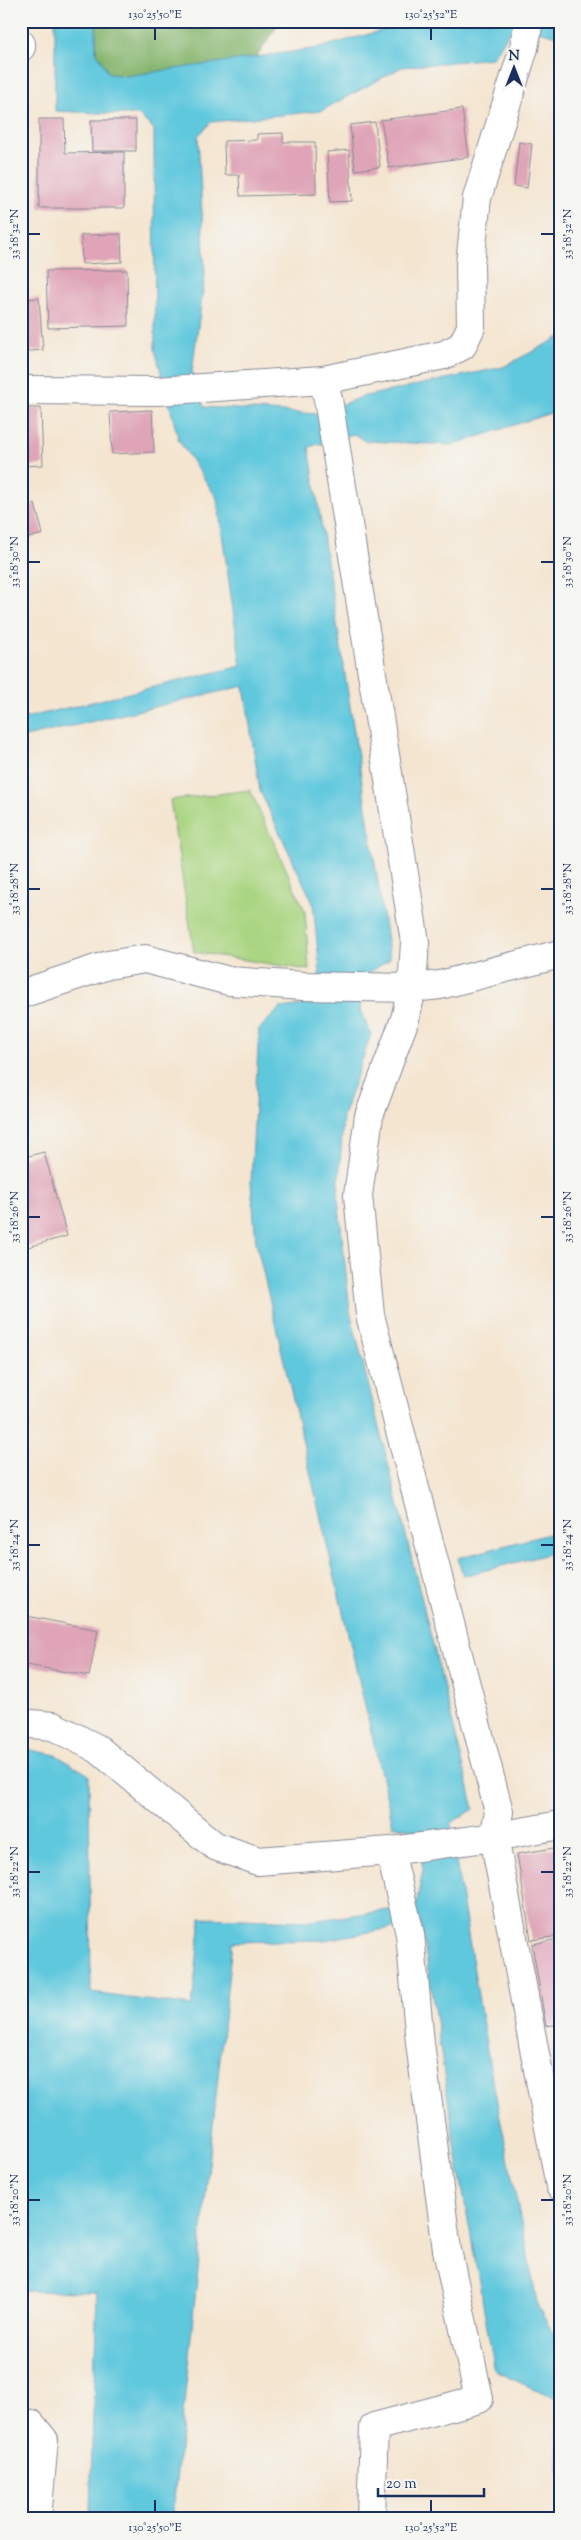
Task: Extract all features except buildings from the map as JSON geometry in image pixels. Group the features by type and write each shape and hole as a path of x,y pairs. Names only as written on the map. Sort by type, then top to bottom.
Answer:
{"street":[{"path":"21,390 326,390 444,355 462,346 471,327 470,264 477,198 524,48 529,21"},
{"path":"326,390 415,942 412,988 405,1019 369,1116 358,1196 370,1315 499,1812 494,1836 560,2186"},
{"path":"21,994 108,965 145,959 229,981 304,986 412,988 440,986 560,954"},
{"path":"21,1723 53,1726 98,1749 215,1846 258,1861 402,1849 560,1825"},
{"path":"371,2519 374,2428 480,2399 447,2250 420,2043 410,1934 403,1900 402,1849"},
{"path":"21,2422 31,2424 44,2440 37,2519"}],"green space":[{"path":"96,21 280,21 256,58 126,76 109,74 96,51"},
{"path":"250,790 305,911 309,970 194,952 170,800"}],"water":[{"path":"55,21 96,21 96,51 109,74 126,76 319,48 405,24 406,21 560,21 560,37 539,31 511,30 492,58 402,67 321,111 211,122 198,136 205,274 192,371 204,407 317,414 361,397 503,367 560,337 560,410 453,445 365,441 354,434 309,447 390,959 364,976 360,1010 371,1034 343,1116 338,1198 350,1311 474,1809 451,1823 489,2062 538,2307 560,2345 560,2480 556,2399 495,2371 458,2164 421,1923 324,1940 232,1942 172,2519 85,2519 90,2510 97,2292 21,2291 21,1748 56,1755 89,1775 91,1993 192,2006 201,1918 312,1921 416,1906 423,1869 416,1831 393,1825 256,1242 251,1182 259,1029 280,1008 311,1004 320,971 313,903 260,791 244,686 21,738 21,719 241,666 217,498 179,441 155,350 154,129 138,115 55,111"},
{"path":"560,1531 560,1551 463,1576 458,1558"}]}
